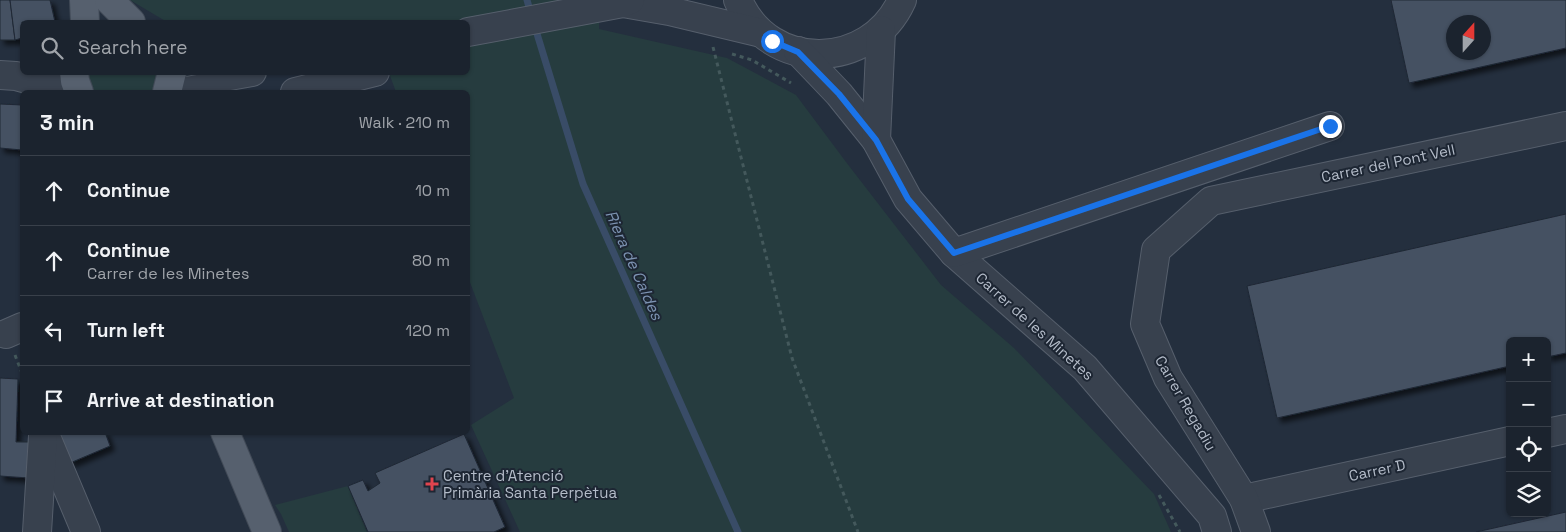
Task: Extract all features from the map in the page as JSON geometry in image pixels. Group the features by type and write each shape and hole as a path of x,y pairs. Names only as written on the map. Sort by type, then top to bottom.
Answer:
{"main road":[{"path":"84,0 85,20"},
{"path":"109,0 129,20"},
{"path":"75,75 78,90"},
{"path":"168,90 171,75"},
{"path":"226,435 267,532"}],"street":[{"path":"738,0 750,21 772,41 798,52 820,54 842,52 869,40 890,20 902,0"},
{"path":"470,32 618,3 707,20 762,33"},
{"path":"876,140 881,30"},
{"name":"Carrer de les Minetes","path":"798,52 839,94 876,140 908,199 954,253 1085,368 1212,516 1216,532"},
{"path":"14,75 67,90"},
{"path":"193,90 214,86 221,75"},
{"path":"291,75 294,90"},
{"path":"302,90 363,75"},
{"path":"376,75 381,90"},
{"path":"954,253 1330,126"},
{"name":"Carrer del Pont Vell","path":"1211,201 1566,126"},
{"name":"Carrer Regadiu","path":"1211,201 1156,250 1145,324 1168,378 1244,499 1256,532"},
{"path":"1551,432 1566,429"},
{"path":"37,532 43,435"},
{"path":"44,435 86,532"},
{"name":"Carrer D","path":"1244,499 1506,442"}],"path":[{"path":"707,20 792,358 858,532"}],"green space":[{"path":"130,0 599,0 599,29 727,58 796,95 941,285 1014,348 1154,494 1171,532 520,532 471,425 514,398 470,282 470,90 395,90 390,75 470,75 470,20 164,20"},
{"path":"75,75 171,75 168,90 78,90"},
{"path":"348,486 367,532 289,532 275,505"}],"building":[{"path":"0,0 10,0 15,40 0,40"},
{"path":"10,0 50,0 55,20 20,20 20,39 15,40"},
{"path":"1391,0 1566,0 1566,48 1409,83"},
{"path":"0,104 20,105 20,150 0,148"},
{"path":"1566,214 1566,353 1551,356 1551,337 1506,337 1506,367 1277,418 1247,286"},
{"path":"0,378 18,379 16,442 33,442 29,478 0,476"},
{"path":"58,435 106,435 110,446 70,463"},
{"name":"Centre d'Atenció Primària Santa Perpètua","path":"464,435 505,527 494,532 368,532 348,486 363,480 368,491 380,483 375,473"},
{"path":"1566,512 1566,532 1476,532 1551,517 1551,515"}],"waterway":[{"name":"Riera de Caldes","path":"527,0 531,14"},
{"name":"Riera de Caldes","path":"534,24 583,184 738,532"}],"place":[{"name":"Centre d'Atenció Primària Santa Perpètua","path":"432,484"}],"route":[{"path":"772,41 798,52 839,94 876,140 908,199 954,253 1330,126"}]}
